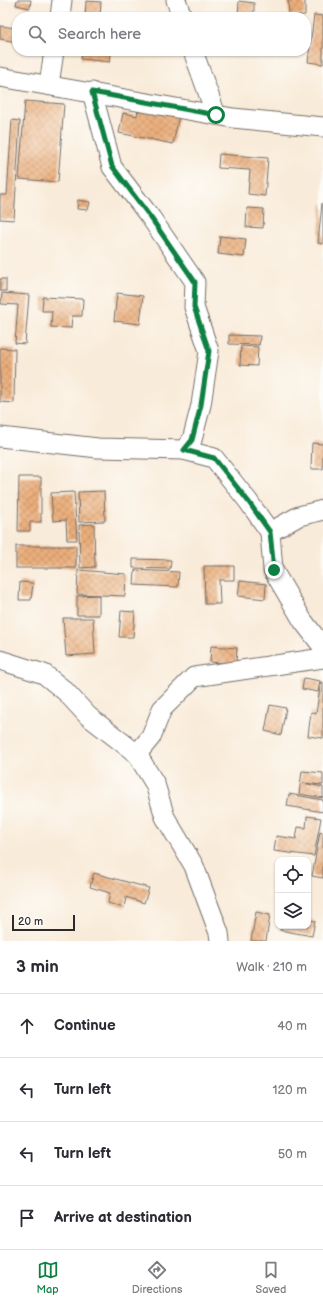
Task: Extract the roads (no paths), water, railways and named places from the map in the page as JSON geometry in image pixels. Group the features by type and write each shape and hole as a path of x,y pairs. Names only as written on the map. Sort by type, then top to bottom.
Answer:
{"street":[{"path":"61,12 62,0"},
{"path":"176,0 180,12"},
{"path":"49,85 53,56"},
{"path":"195,56 216,115"},
{"path":"0,76 216,115 323,127"},
{"path":"92,92 112,166 151,218 195,282 194,307 209,351 201,405 192,440 184,450"},
{"path":"0,437 98,448 184,450 214,458 270,532 274,570 303,621 323,647"},
{"path":"270,532 299,516 323,510"},
{"path":"137,754 151,737 162,709 194,677 323,658"},
{"path":"0,660 44,674 65,690 88,716 137,754 155,784 165,817 194,866 219,933 220,941"}]}
